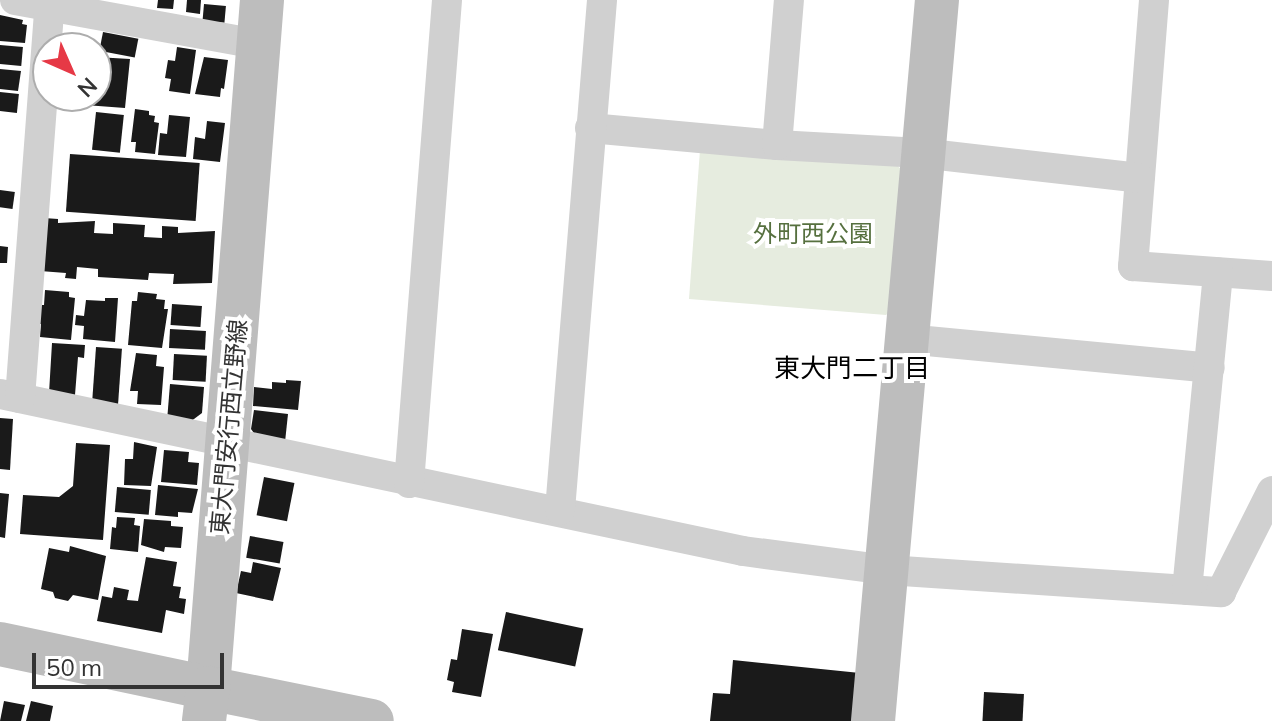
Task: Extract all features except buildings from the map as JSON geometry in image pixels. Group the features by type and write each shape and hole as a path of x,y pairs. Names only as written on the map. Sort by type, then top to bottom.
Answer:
{"street":[{"path":"15,0 50,3 258,44"},
{"name":"東大門安行西立野線","path":"206,704 262,0"},
{"path":"409,483 447,0"},
{"path":"560,510 602,0"},
{"path":"777,145 789,0"},
{"path":"873,721 921,153 937,0"},
{"path":"1154,0 1133,266 1272,276"},
{"path":"50,3 10,396 228,445 409,483 560,510 743,551 887,570 1221,592 1272,491"},
{"path":"590,128 777,145 921,153 1140,178"},
{"path":"1187,590 1218,273"},
{"path":"906,339 1210,368"},
{"path":"0,644 206,704 372,721"}],"green space":[{"name":"外町西公園","path":"700,150 898,166 906,175 894,308 886,315 689,299"}],"district":[{"name":"東大門二丁目","path":"852,368"}]}
